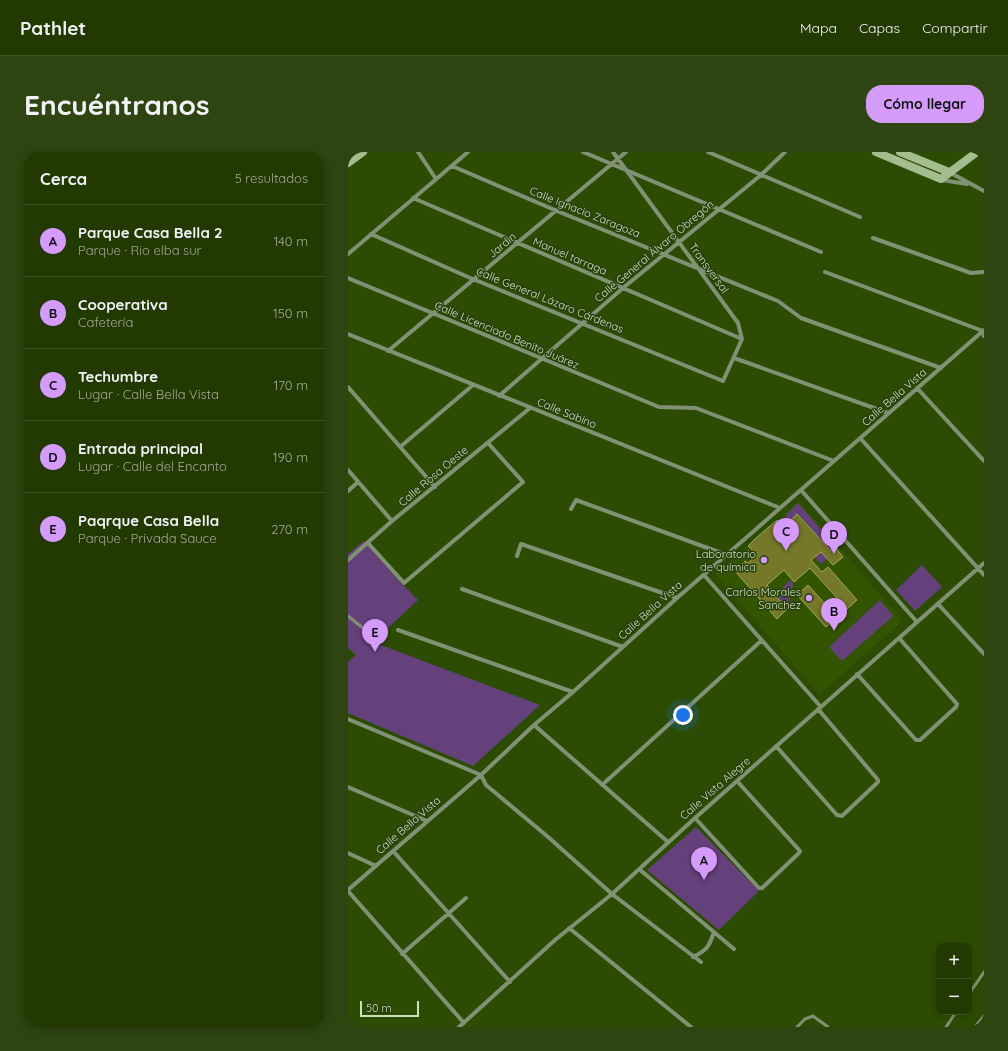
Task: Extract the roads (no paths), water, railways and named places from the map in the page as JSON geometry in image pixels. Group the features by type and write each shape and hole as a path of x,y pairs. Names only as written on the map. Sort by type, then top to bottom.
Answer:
{"street":[{"path":"348,163 363,152"},
{"path":"418,152 436,179"},
{"path":"348,254 468,152"},
{"path":"583,152 821,252"},
{"name":"Transversal","path":"613,152 738,323 742,339"},
{"name":"Jardin","path":"388,351 626,152"},
{"path":"708,152 860,217"},
{"name":"Calle General Álvaro Obregón","path":"499,396 623,288 761,175 785,152"},
{"path":"876,152 941,179 971,185"},
{"path":"900,152 949,172 984,191"},
{"path":"941,179 977,152"},
{"name":"Calle Ignacio Zaragoza","path":"452,166 778,300 801,318 940,368"},
{"name":"Manuel tarraga","path":"413,198 517,244 742,339"},
{"name":"Calle General Lázaro Cárdenas","path":"371,234 582,324 723,381 734,358"},
{"path":"872,238 971,273 984,272"},
{"path":"825,272 983,330 984,336"},
{"name":"Calle Licenciado Benito Juárez","path":"348,278 659,407 696,408 834,461"},
{"name":"Calle Bella Vista","path":"348,891 481,775 534,725 623,648 677,598 983,330"},
{"name":"Calle Sabino","path":"348,334 780,508"},
{"path":"742,339 734,358 888,414"},
{"path":"400,447 473,385"},
{"path":"348,387 435,487"},
{"path":"917,388 984,461"},
{"name":"Calle Rosa Oeste","path":"348,560 530,408"},
{"path":"860,438 984,575"},
{"path":"368,543 404,583 523,482 488,443"},
{"path":"348,470 392,522"},
{"path":"348,491 358,482"},
{"path":"801,490 917,622"},
{"path":"571,509 576,500 727,555"},
{"path":"517,556 521,544 677,598"},
{"name":"Calle Vista Alegre","path":"459,1027 569,928 612,894 668,842 984,563"},
{"path":"704,575 762,640 878,780 842,816 839,816 776,746"},
{"path":"462,589 623,648"},
{"path":"938,604 984,654"},
{"path":"398,630 572,692"},
{"path":"857,674 916,740 918,740 957,704 899,638"},
{"path":"602,785 762,640"},
{"path":"348,720 481,775 486,786 547,836 612,894 701,962"},
{"path":"534,725 668,842"},
{"path":"695,818 760,889 800,851 737,781"},
{"path":"348,787 427,821"},
{"path":"393,851 510,982"},
{"path":"348,853 376,866"},
{"path":"639,869 734,949"},
{"path":"348,891 464,1023"},
{"path":"402,954 466,898"},
{"path":"569,928 691,1027"},
{"path":"693,957 708,947 714,932"}],"lane":[{"path":"348,616 368,632"},
{"path":"972,990 984,972"},
{"path":"946,1027 954,1015"},
{"path":"797,1027 805,1019 813,1016 828,1027"},
{"path":"975,1027 984,1016"}],"place":[{"name":"Techumbre","path":"786,551"},
{"name":"Entrada principal","path":"834,554"},
{"name":"Laboratorio de química","path":"764,560"},
{"name":"Carlos Morales Sanchez","path":"809,598"},
{"name":"Cooperativa","path":"834,631"},
{"name":"Paqrque Casa Bella","path":"375,652"},
{"name":"Parque Casa Bella 2","path":"704,880"}]}
